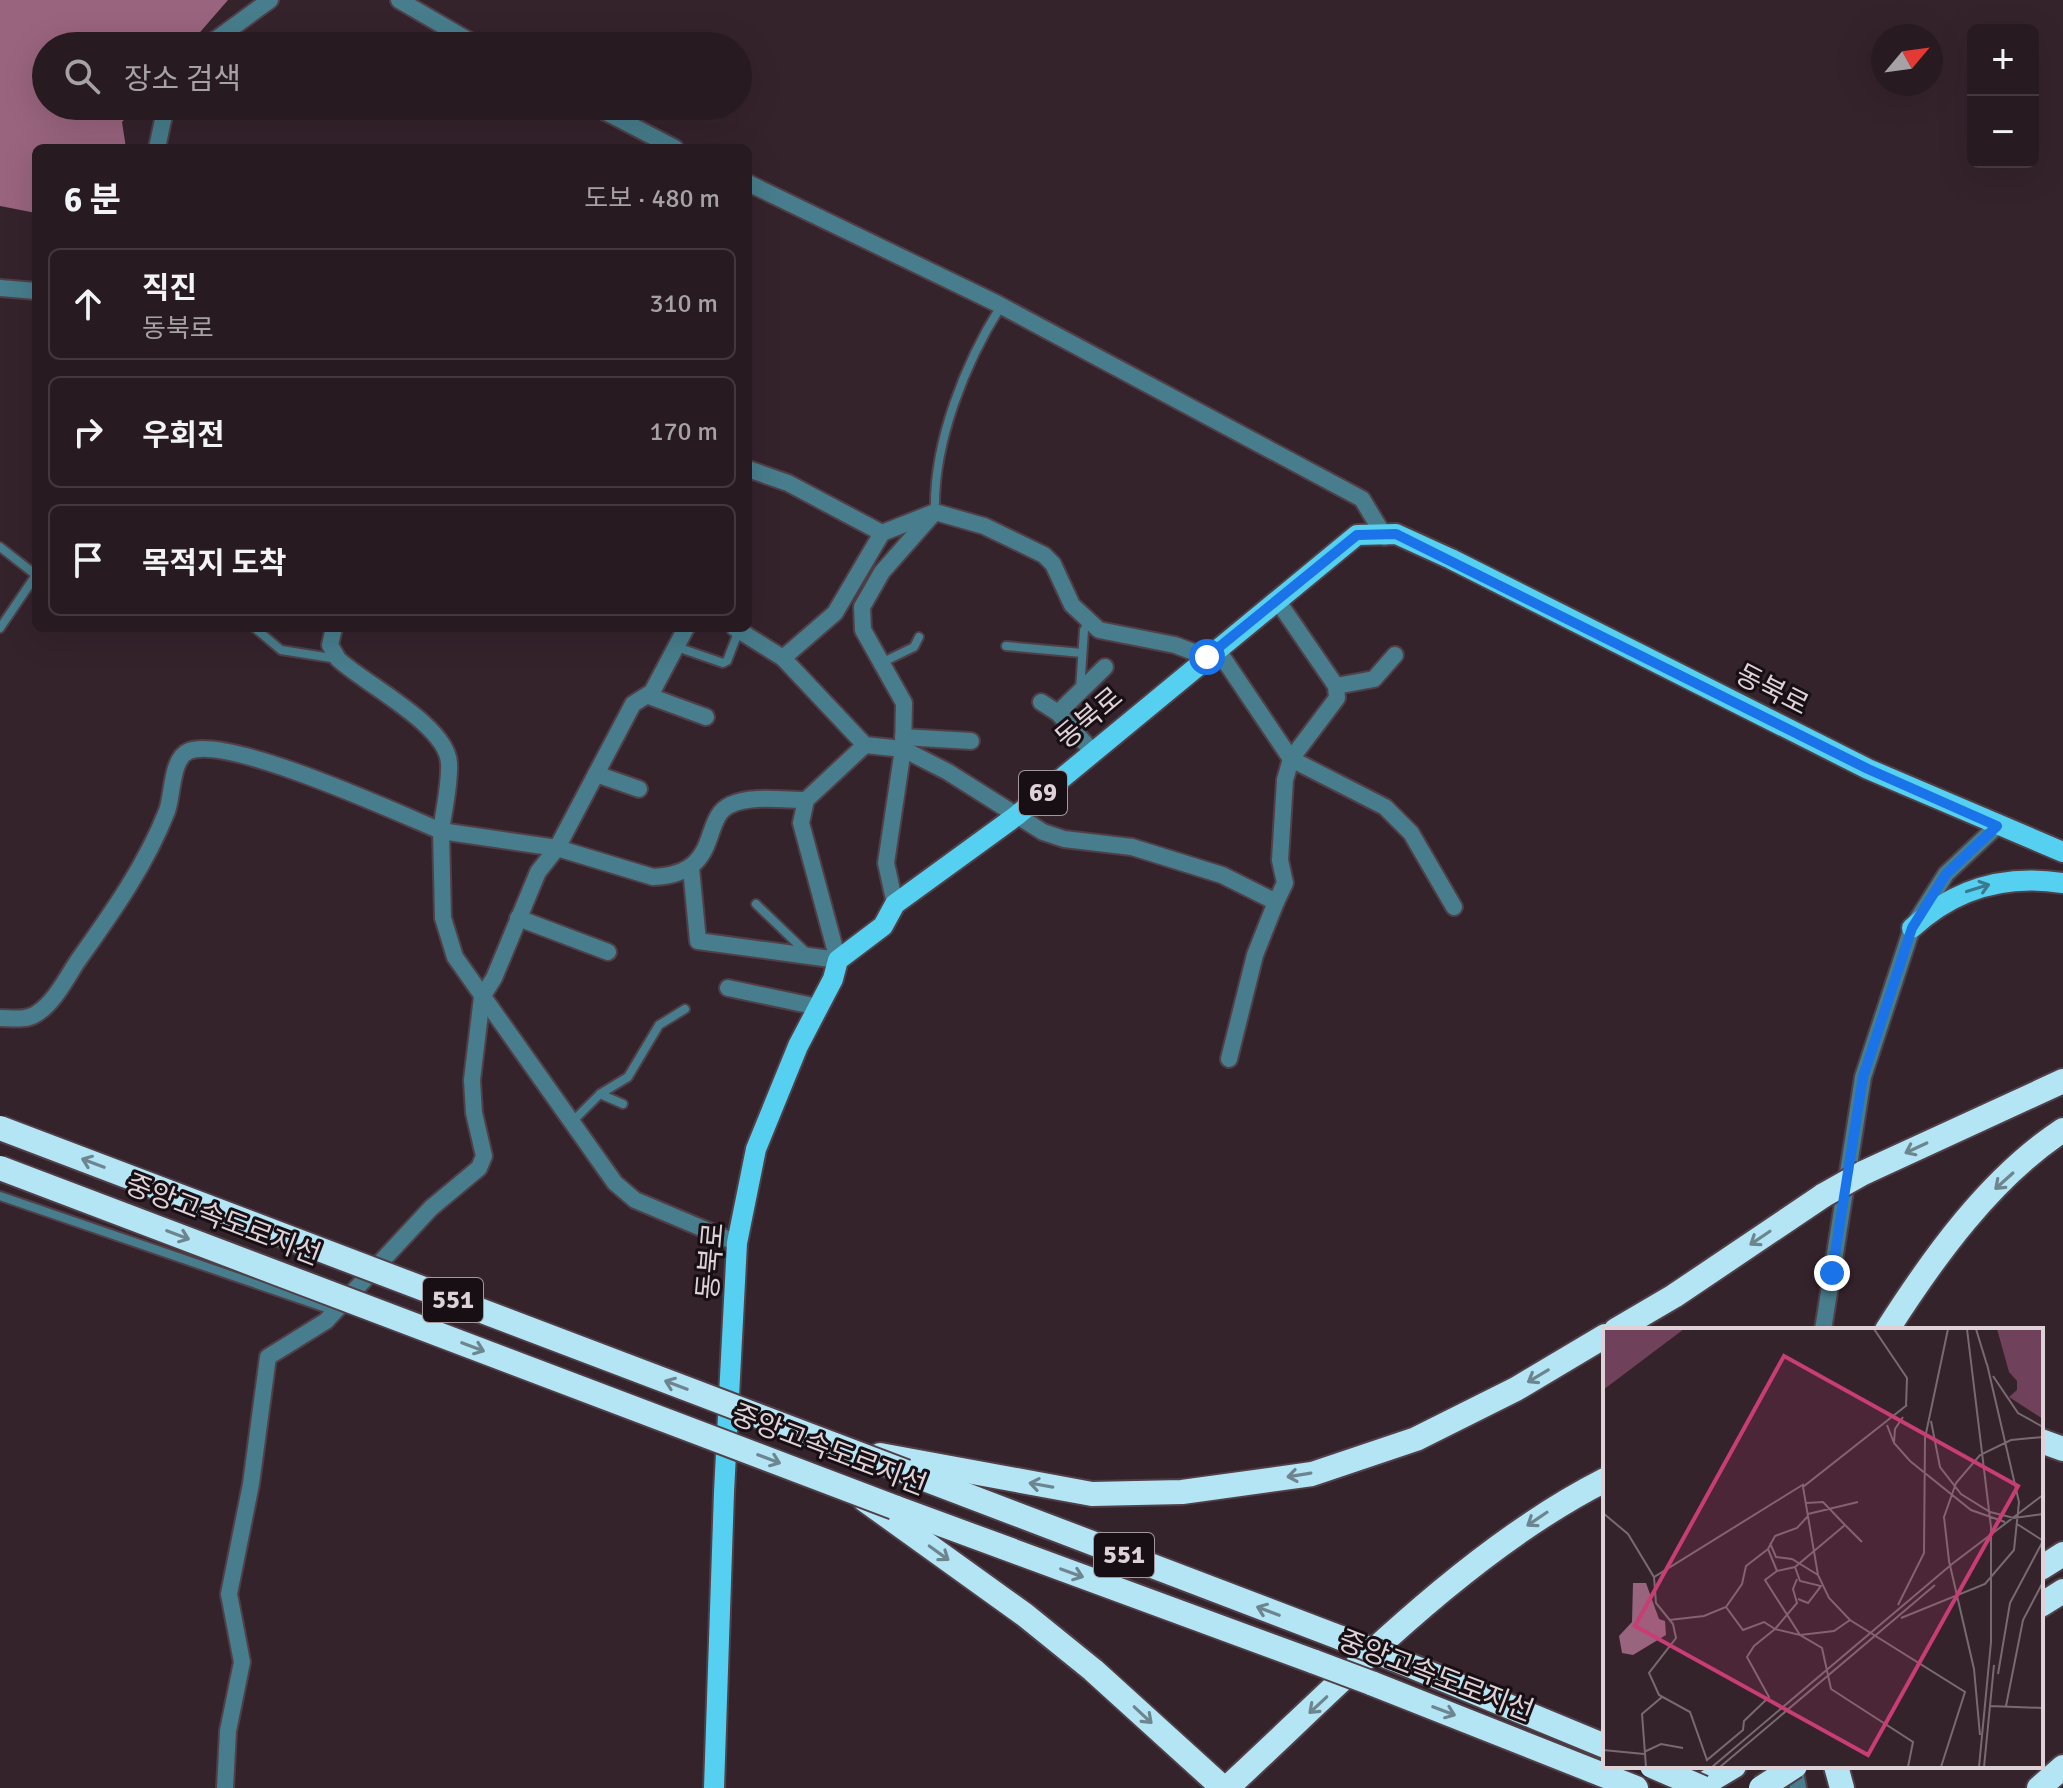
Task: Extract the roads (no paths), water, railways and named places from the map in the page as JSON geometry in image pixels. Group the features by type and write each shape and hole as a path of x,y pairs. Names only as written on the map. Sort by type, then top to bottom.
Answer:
{"highway":[{"path":"1619,1328 1863,1173 2063,1081"},
{"name":"중앙고속도로지선","path":"0,1128 1341,1638 1603,1745"},
{"path":"1888,1328 1923,1273 1993,1190 2063,1130"},
{"name":"중앙고속도로지선","path":"0,1168 894,1507 1371,1683 1636,1788"},
{"path":"844,1448 1092,1494 1182,1492 1312,1474 1416,1439 1516,1389 1603,1337"},
{"path":"2043,1442 2063,1449"},
{"path":"853,1491 1025,1615 1093,1670 1225,1788 1399,1630 1506,1542 1537,1518 1603,1481"},
{"path":"2043,1567 2063,1554"},
{"path":"2043,1604 2063,1591"},
{"path":"2039,1788 2063,1767"},
{"path":"1656,1768 1700,1788 1731,1768"},
{"path":"1761,1788 1791,1768"},
{"path":"1837,1768 1842,1788"}],"main road":[{"name":"동북로","path":"714,1788 724,1476 737,1243 756,1149 798,1046 838,960 883,926 895,904 1016,816 1357,535 1385,537 1396,534 1868,769 2063,852"},
{"path":"1912,928 1943,903 1979,887 2021,879 2063,883"}],"street":[{"path":"226,32 270,0"},
{"path":"399,0 454,32"},
{"path":"158,144 163,120"},
{"path":"621,120 667,144"},
{"path":"752,185 1001,306 1362,499 1385,537"},
{"path":"0,288 32,291"},
{"path":"752,470 788,483 882,533"},
{"path":"895,904 886,863 903,743 904,703 863,630 862,607 882,572 935,512"},
{"path":"783,658 835,613 882,533 935,512 984,526 1044,555 1053,564 1072,605 1099,630 1212,653 1291,759 1385,807 1411,833 1454,907"},
{"path":"1229,1059 1255,955 1285,883 1280,860 1285,780 1291,759 1337,698 1336,686 1277,600"},
{"path":"333,632 330,645 338,659 431,728 445,744 449,762 441,831 443,918 455,957 514,1036 615,1183 635,1200 737,1243"},
{"path":"225,1788 228,1731 242,1662 229,1594 251,1484 266,1366 272,1353 314,1330 335,1311 431,1208 482,1162 483,1149 474,1113 472,1080 482,997 494,978 538,872 557,848 633,704 649,696 684,632"},
{"path":"742,632 783,658 865,745"},
{"path":"1336,686 1374,679 1395,655"},
{"path":"1058,713 1105,667"},
{"path":"649,696 706,717"},
{"path":"1041,702 1058,713 1093,752"},
{"path":"691,868 698,941 838,960 801,823 806,800 865,745 971,741"},
{"path":"903,743 1016,816 1064,839 1132,847 1222,875 1276,902"},
{"path":"0,1018 22,1019 35,1015 54,996 140,872 167,809 180,758 190,751 205,749 269,763 339,787 441,831 557,848 653,877 691,868 707,846 719,814 730,805 806,800"},
{"path":"596,774 639,789"},
{"path":"1823,1328 1863,1077 1912,928 1946,874 1997,826"},
{"path":"518,918 608,952"},
{"path":"728,988 818,1007"},
{"path":"1794,1768 1798,1788"}],"lane":[{"path":"935,512 937,479 961,379 1001,306"},
{"path":"0,547 32,572"},
{"path":"0,628 32,581"},
{"path":"1080,692 1084,630 1089,621"},
{"path":"260,632 281,650 338,659"},
{"path":"677,647 723,663 736,632"},
{"path":"881,663 914,647 919,637"},
{"path":"1006,646 1082,653"},
{"path":"756,904 811,957"},
{"path":"573,1121 600,1094 628,1077 659,1025 685,1009"},
{"path":"600,1094 623,1104"},
{"path":"0,1196 335,1311"}]}
